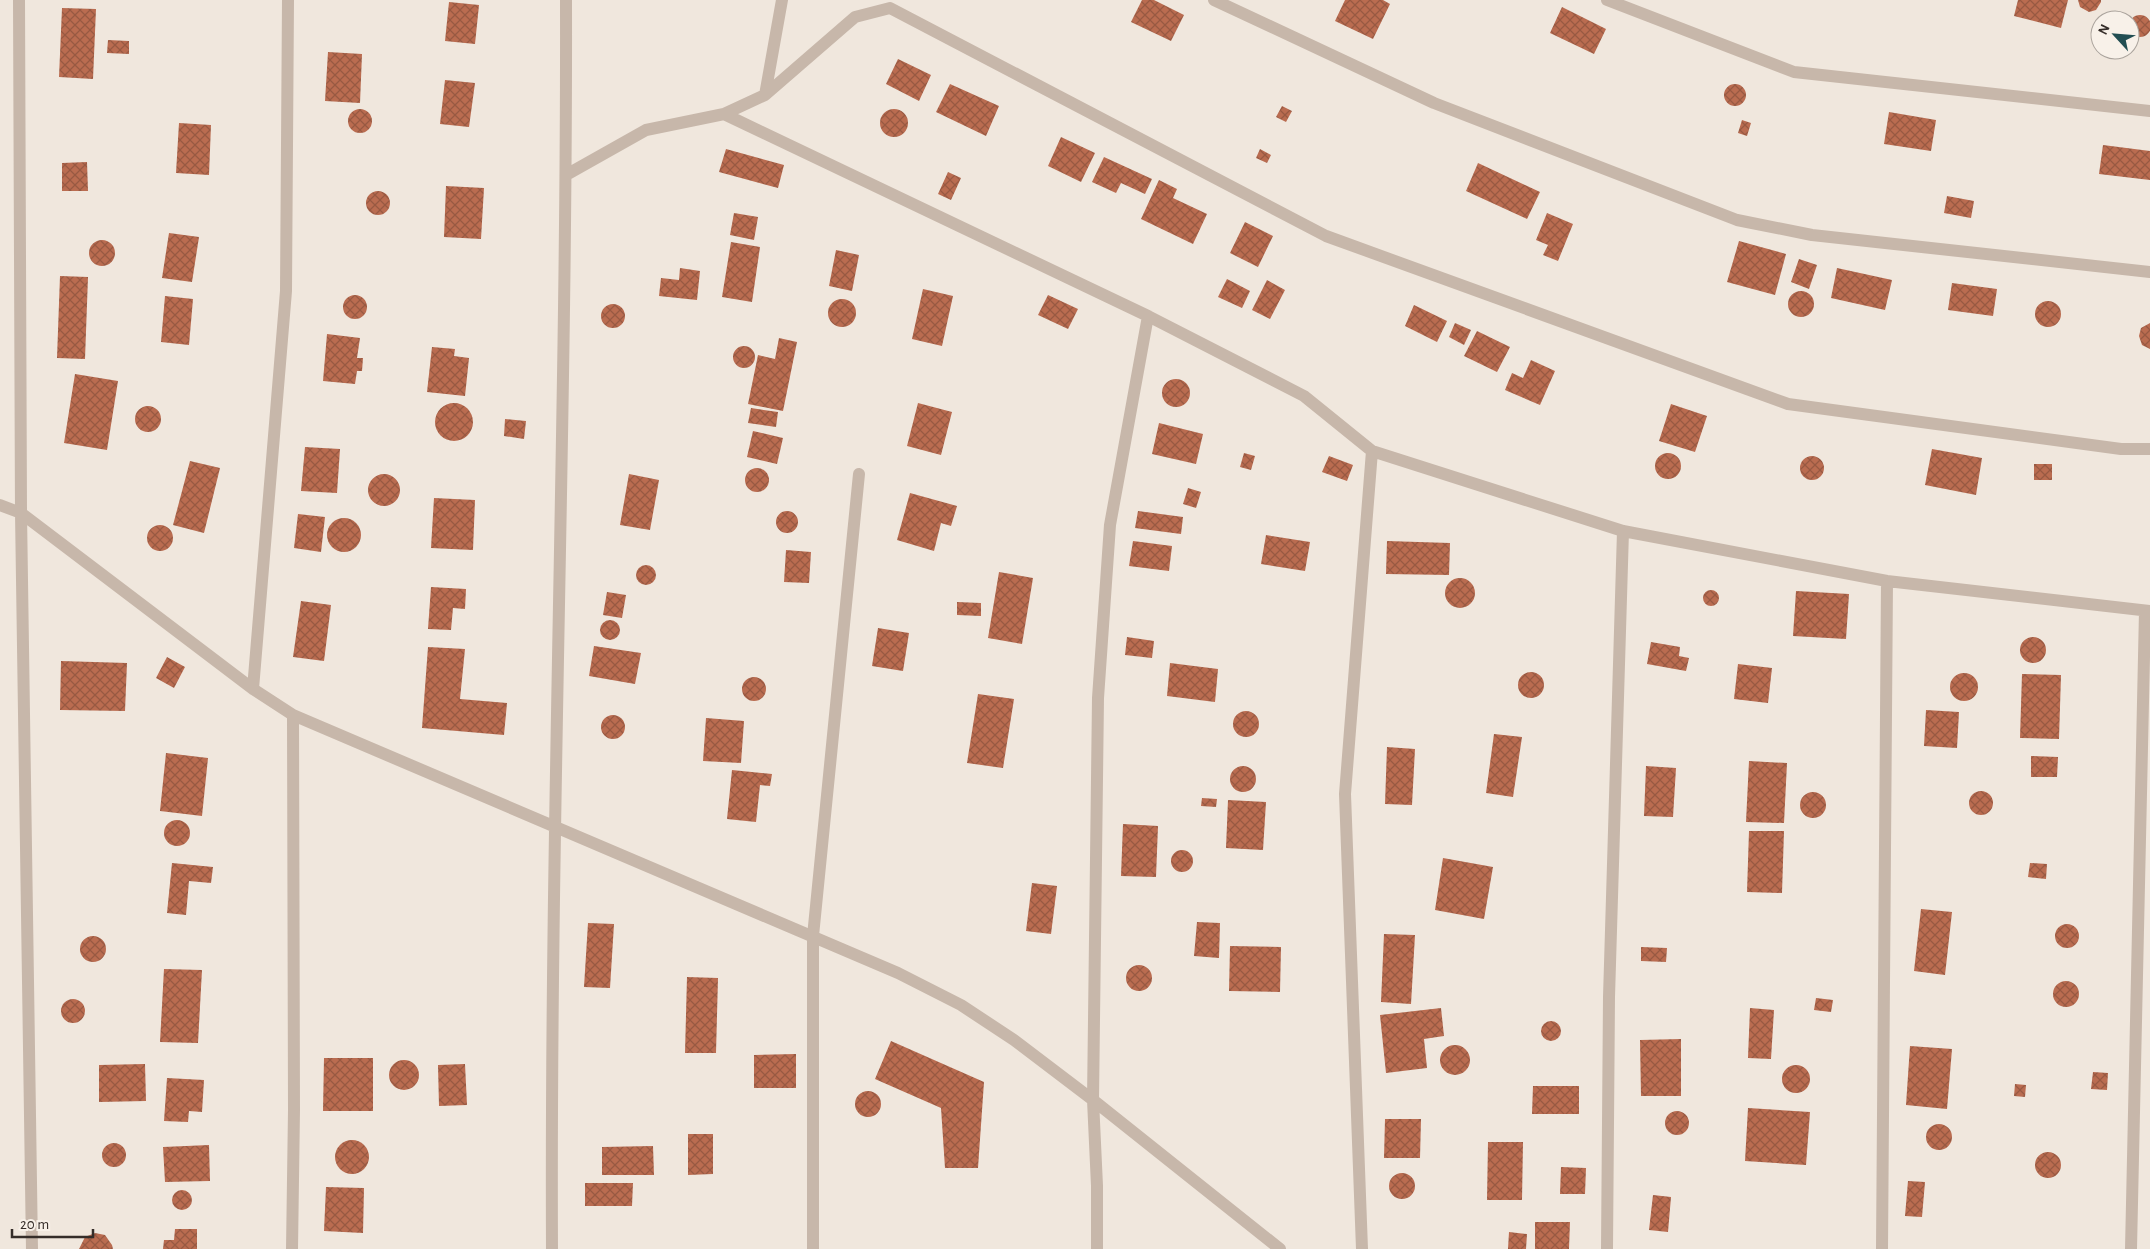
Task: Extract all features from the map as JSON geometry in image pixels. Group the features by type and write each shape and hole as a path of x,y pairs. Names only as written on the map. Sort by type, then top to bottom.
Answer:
{"street":[{"path":"19,0 21,513 32,1249"},
{"path":"253,689 286,291 288,0"},
{"path":"552,1249 554,825 566,174 566,0"},
{"path":"765,95 782,0"},
{"path":"1214,0 1434,103 1738,220 1812,234 2150,272"},
{"path":"1607,0 1794,72 2150,111"},
{"path":"566,174 646,130 724,114 765,95 855,17 892,4 1326,236 1788,404 2121,449 2150,449"},
{"path":"724,114 1148,316 1304,396 1372,451 1623,531 1887,581 2148,611 2131,1249"},
{"path":"1097,1249 1097,1186 1093,1100 1098,698 1110,526 1148,316"},
{"path":"1362,1249 1345,794 1372,451"},
{"path":"813,1249 813,936 859,474"},
{"path":"0,505 21,513 253,689 294,715 898,973 960,1005 1014,1040 1093,1100 1280,1249"},
{"path":"1607,1249 1609,997 1623,531"},
{"path":"1882,1249 1887,581"},
{"path":"292,1249 294,715"}],"building":[{"path":"1142,0 1154,0 1184,15 1171,41 1131,22"},
{"path":"1345,0 1383,0 1390,4 1373,39 1335,21"},
{"path":"2018,0 2068,0 2061,28 2014,16"},
{"path":"2078,0 2101,0 2096,10 2090,10 2089,12 2080,7"},
{"path":"449,2 479,5 475,44 445,41"},
{"path":"1562,7 1606,29 1594,54 1550,33"},
{"path":"62,8 96,9 93,79 59,77"},
{"path":"2140,15 2144,15 2151,22 2151,30 2144,37 2140,37"},
{"path":"108,40 129,41 129,54 107,53"},
{"path":"328,52 362,54 360,103 325,101"},
{"path":"898,59 931,75 919,101 886,84"},
{"path":"445,80 475,83 469,127 440,124"},
{"path":"950,84 999,106 986,136 936,112"},
{"path":"1735,84 1743,87 1746,95 1743,103 1735,106 1727,103 1724,95 1727,87"},
{"path":"1282,106 1292,111 1286,122 1276,117"},
{"path":"360,109 369,112 372,121 369,130 360,133 351,130 348,121 351,112"},
{"path":"894,109 904,113 908,123 904,133 894,137 884,133 880,123 884,113"},
{"path":"1889,112 1936,120 1931,151 1884,144"},
{"path":"1742,120 1751,123 1747,136 1738,133"},
{"path":"179,123 211,125 209,175 176,173"},
{"path":"1061,137 1095,153 1081,182 1048,166"},
{"path":"2103,145 2150,151 2150,180 2099,174"},
{"path":"726,149 784,165 778,188 719,172"},
{"path":"1260,149 1271,155 1267,163 1256,158"},
{"path":"1104,157 1152,179 1145,194 1121,183 1116,193 1092,182"},
{"path":"87,162 88,191 62,191 62,163"},
{"path":"1478,163 1540,192 1527,219 1466,191"},
{"path":"948,172 961,178 951,200 938,194"},
{"path":"1159,180 1177,189 1173,198 1207,214 1193,244 1141,219"},
{"path":"446,186 484,188 481,239 444,237"},
{"path":"378,191 387,194 390,203 387,212 378,215 369,212 366,203 369,194"},
{"path":"1947,196 1974,201 1971,218 1944,213"},
{"path":"734,213 758,217 754,240 730,235"},
{"path":"1547,213 1573,224 1558,261 1543,255 1548,245 1536,240"},
{"path":"1245,222 1273,236 1258,267 1230,253"},
{"path":"169,233 199,237 192,282 162,278"},
{"path":"102,240 111,244 115,253 111,262 102,266 93,262 89,253 93,244"},
{"path":"1739,241 1786,254 1775,295 1727,282"},
{"path":"731,242 760,247 752,302 722,297"},
{"path":"836,250 859,255 852,291 829,286"},
{"path":"1799,259 1817,265 1809,289 1791,282"},
{"path":"680,268 700,271 697,300 659,296 661,278 679,280"},
{"path":"1837,268 1892,280 1885,310 1831,298"},
{"path":"60,276 88,277 85,359 57,358"},
{"path":"1227,279 1250,291 1242,308 1218,297"},
{"path":"1267,280 1285,290 1270,319 1252,310"},
{"path":"1952,283 1997,289 1993,316 1948,310"},
{"path":"923,289 953,296 942,346 912,339"},
{"path":"1801,291 1810,295 1814,304 1810,313 1801,317 1792,313 1788,304 1792,295"},
{"path":"355,295 360,296 366,302 366,312 360,318 355,319 350,318 344,312 343,307 344,302 350,296"},
{"path":"1048,295 1078,309 1068,329 1038,315"},
{"path":"165,296 193,299 189,345 161,342"},
{"path":"842,299 852,303 856,313 852,323 842,327 832,323 828,313 832,303"},
{"path":"2048,301 2057,305 2061,314 2057,323 2048,327 2039,323 2035,314 2039,305"},
{"path":"613,304 622,307 625,316 622,325 613,328 604,325 601,316 604,307"},
{"path":"1414,305 1447,321 1437,342 1405,326"},
{"path":"1455,323 1471,330 1464,345 1449,337"},
{"path":"2150,323 2150,349 2142,345 2139,336 2141,328"},
{"path":"1477,331 1510,347 1497,372 1464,356"},
{"path":"327,334 360,338 357,358 363,358 362,371 357,371 355,384 323,381"},
{"path":"779,338 797,342 783,411 748,404 758,355 775,359"},
{"path":"744,346 754,353 755,357 748,367 744,368 734,361 733,357 740,347"},
{"path":"432,347 455,349 454,356 469,358 465,396 427,392"},
{"path":"1531,360 1555,371 1540,405 1505,390 1512,373 1523,378"},
{"path":"75,374 118,381 107,450 64,443"},
{"path":"1176,379 1186,383 1190,393 1186,403 1176,407 1166,403 1162,393 1166,383"},
{"path":"454,403 467,409 473,422 467,435 454,441 441,435 435,422 441,409"},
{"path":"918,403 952,412 941,455 907,446"},
{"path":"1671,404 1707,416 1695,452 1659,441"},
{"path":"148,406 157,410 161,419 157,428 148,432 139,428 135,419 139,410"},
{"path":"751,408 778,412 776,427 748,423"},
{"path":"505,419 526,421 524,439 504,436"},
{"path":"1159,423 1203,434 1196,464 1152,454"},
{"path":"753,431 783,438 777,464 747,457"},
{"path":"305,447 340,449 337,493 301,491"},
{"path":"1932,449 1982,458 1976,495 1925,485"},
{"path":"1244,453 1255,456 1251,470 1240,467"},
{"path":"1668,453 1677,457 1681,466 1677,475 1668,479 1659,475 1655,466 1659,457"},
{"path":"1329,456 1353,465 1347,481 1322,472"},
{"path":"1812,456 1817,457 1823,463 1823,473 1817,479 1812,480 1807,479 1801,473 1800,468 1801,463 1807,457"},
{"path":"190,461 220,468 204,533 173,525"},
{"path":"2034,464 2052,464 2052,480 2034,480"},
{"path":"757,468 766,471 769,480 766,489 757,492 748,489 745,480 748,471"},
{"path":"384,474 390,475 395,479 399,484 399,496 395,501 390,505 384,506 378,505 373,501 369,496 368,490 369,484 373,479 378,475"},
{"path":"629,474 659,480 650,530 620,525"},
{"path":"1188,488 1201,492 1196,508 1183,504"},
{"path":"910,493 957,506 951,526 941,523 934,551 897,540"},
{"path":"434,498 475,500 473,550 431,548"},
{"path":"787,511 795,514 798,522 795,530 787,533 779,530 776,522 779,514"},
{"path":"1138,511 1183,517 1181,534 1135,528"},
{"path":"298,514 325,517 321,552 294,548"},
{"path":"344,518 351,519 356,523 360,528 360,542 356,547 351,551 344,552 337,551 332,547 328,542 327,535 328,528 332,523 337,519"},
{"path":"160,525 169,529 173,538 169,547 160,551 151,547 147,538 151,529"},
{"path":"1266,535 1310,542 1305,571 1261,564"},
{"path":"1133,541 1172,546 1169,571 1129,566"},
{"path":"1387,541 1450,543 1449,575 1386,574"},
{"path":"786,550 811,552 809,583 784,582"},
{"path":"646,565 653,568 656,575 653,582 646,585 639,582 636,575 639,568"},
{"path":"999,572 1033,578 1022,644 988,638"},
{"path":"1460,578 1466,579 1474,587 1474,599 1466,607 1460,608 1454,607 1446,599 1445,593 1446,587 1454,579"},
{"path":"431,587 466,589 465,609 453,608 451,630 428,629"},
{"path":"1711,590 1719,598 1711,606 1703,598"},
{"path":"1796,591 1849,594 1846,639 1793,636"},
{"path":"607,592 626,595 622,618 603,615"},
{"path":"301,601 331,605 324,661 293,657"},
{"path":"957,602 981,603 981,616 957,615"},
{"path":"610,620 617,623 620,630 617,637 610,640 603,637 600,630 603,623"},
{"path":"878,628 909,633 903,671 872,666"},
{"path":"1127,637 1154,641 1152,658 1125,655"},
{"path":"2033,637 2042,641 2046,650 2042,659 2033,663 2024,659 2020,650 2024,641"},
{"path":"1651,642 1680,647 1679,656 1689,658 1686,671 1647,664"},
{"path":"594,646 641,653 635,684 589,676"},
{"path":"428,647 465,649 460,699 507,703 504,735 422,728"},
{"path":"167,657 185,667 174,688 156,678"},
{"path":"61,661 127,663 125,711 60,710"},
{"path":"1170,663 1218,669 1215,702 1167,696"},
{"path":"1738,664 1772,668 1768,703 1734,699"},
{"path":"1531,672 1540,676 1544,685 1540,694 1531,698 1522,694 1518,685 1522,676"},
{"path":"1964,673 1974,677 1978,687 1974,697 1964,701 1954,697 1950,687 1954,677"},
{"path":"2022,674 2061,675 2059,739 2020,738"},
{"path":"754,677 763,680 766,689 763,698 754,701 745,698 742,689 745,680"},
{"path":"978,694 1014,699 1003,768 967,763"},
{"path":"1926,710 1959,712 1957,748 1924,746"},
{"path":"1246,711 1255,715 1259,724 1255,733 1246,737 1237,733 1233,724 1237,715"},
{"path":"613,715 622,718 625,727 622,736 613,739 604,736 601,727 604,718"},
{"path":"706,718 744,721 741,763 703,761"},
{"path":"1494,734 1522,737 1513,797 1486,793"},
{"path":"1387,747 1415,749 1412,805 1385,804"},
{"path":"166,753 208,758 202,816 160,811"},
{"path":"2031,756 2058,757 2057,777 2031,777"},
{"path":"1749,761 1787,763 1784,823 1746,822"},
{"path":"1243,766 1252,770 1256,779 1252,788 1243,792 1234,788 1230,779 1234,770"},
{"path":"1646,766 1676,768 1673,817 1644,816"},
{"path":"732,770 772,774 770,786 760,785 756,822 727,819"},
{"path":"1981,791 1990,794 1993,803 1990,812 1981,815 1972,812 1969,803 1972,794"},
{"path":"1813,792 1822,796 1826,805 1822,814 1813,818 1804,814 1800,805 1804,796"},
{"path":"1202,798 1217,799 1216,807 1201,806"},
{"path":"1228,800 1266,802 1263,850 1226,848"},
{"path":"177,820 186,824 190,833 186,842 177,846 168,842 164,833 168,824"},
{"path":"1123,824 1158,826 1156,877 1121,876"},
{"path":"1749,831 1784,831 1782,893 1747,892"},
{"path":"1182,850 1190,853 1193,861 1190,869 1182,872 1174,869 1171,861 1174,853"},
{"path":"1443,858 1493,867 1484,919 1435,910"},
{"path":"172,863 213,867 211,883 189,881 186,915 167,913"},
{"path":"2030,863 2047,864 2046,879 2028,877"},
{"path":"1032,883 1057,886 1051,934 1026,931"},
{"path":"1921,909 1952,912 1945,975 1914,971"},
{"path":"1197,922 1220,923 1219,958 1194,956"},
{"path":"588,923 614,924 610,988 584,987"},
{"path":"2067,924 2076,927 2079,936 2076,945 2067,948 2058,945 2055,936 2058,927"},
{"path":"1384,934 1415,935 1411,1004 1381,1002"},
{"path":"93,936 102,940 106,949 102,958 93,962 84,958 80,949 84,940"},
{"path":"1230,946 1281,947 1280,992 1229,991"},
{"path":"1641,947 1667,948 1666,962 1641,961"},
{"path":"1139,965 1148,969 1152,978 1148,987 1139,991 1130,987 1126,978 1130,969"},
{"path":"164,969 202,970 198,1043 160,1042"},
{"path":"687,977 718,978 716,1053 685,1053"},
{"path":"2066,981 2075,985 2079,994 2075,1003 2066,1007 2057,1003 2053,994 2057,985"},
{"path":"1816,998 1833,1000 1831,1012 1814,1010"},
{"path":"73,999 82,1002 85,1011 82,1020 73,1023 64,1020 61,1011 64,1002"},
{"path":"1441,1008 1444,1036 1424,1039 1427,1068 1386,1073 1380,1015"},
{"path":"1750,1008 1774,1010 1771,1059 1748,1058"},
{"path":"1551,1021 1558,1024 1561,1031 1558,1038 1551,1041 1544,1038 1541,1031 1544,1024"},
{"path":"1681,1039 1681,1096 1641,1096 1640,1040"},
{"path":"891,1041 984,1082 978,1168 945,1168 941,1108 875,1079"},
{"path":"1455,1045 1465,1050 1470,1060 1465,1070 1455,1075 1445,1070 1440,1060 1445,1050"},
{"path":"1910,1046 1952,1049 1947,1109 1906,1105"},
{"path":"796,1054 796,1088 754,1088 754,1055"},
{"path":"324,1058 373,1058 373,1111 323,1111"},
{"path":"404,1060 410,1061 418,1069 418,1081 410,1089 404,1090 398,1089 390,1081 389,1075 390,1069 398,1061"},
{"path":"145,1064 146,1101 99,1102 99,1065"},
{"path":"465,1064 467,1105 439,1106 438,1065"},
{"path":"1796,1065 1806,1069 1810,1079 1806,1089 1796,1093 1786,1089 1782,1079 1786,1069"},
{"path":"2093,1072 2108,1073 2107,1090 2091,1089"},
{"path":"167,1078 204,1080 202,1112 189,1111 188,1122 164,1121"},
{"path":"2015,1084 2026,1085 2025,1097 2014,1096"},
{"path":"1533,1086 1579,1086 1579,1114 1532,1114"},
{"path":"868,1091 877,1095 881,1104 877,1113 868,1117 859,1113 855,1104 859,1095"},
{"path":"1748,1108 1810,1112 1806,1165 1745,1161"},
{"path":"1677,1111 1682,1112 1688,1118 1688,1128 1682,1134 1677,1135 1672,1134 1666,1128 1665,1123 1666,1118 1672,1112"},
{"path":"1385,1119 1421,1119 1420,1158 1384,1158"},
{"path":"1939,1124 1948,1128 1952,1137 1948,1146 1939,1150 1930,1146 1926,1137 1930,1128"},
{"path":"688,1134 713,1134 713,1174 688,1175"},
{"path":"352,1140 359,1141 364,1145 368,1150 368,1164 364,1169 359,1173 352,1174 345,1173 340,1169 336,1164 335,1157 336,1150 340,1145 345,1141"},
{"path":"1488,1142 1523,1142 1522,1200 1487,1200"},
{"path":"114,1143 123,1146 126,1155 123,1164 114,1167 105,1164 102,1155 105,1146"},
{"path":"209,1145 210,1181 165,1182 163,1147"},
{"path":"653,1146 654,1175 602,1175 602,1147"},
{"path":"2048,1152 2058,1155 2061,1165 2058,1175 2048,1178 2038,1175 2035,1165 2038,1155"},
{"path":"1561,1167 1586,1168 1585,1194 1560,1194"},
{"path":"1402,1173 1411,1177 1415,1186 1411,1195 1402,1199 1393,1195 1389,1186 1393,1177"},
{"path":"1908,1181 1925,1182 1922,1217 1905,1216"},
{"path":"585,1183 633,1183 632,1206 585,1206"},
{"path":"326,1187 364,1188 363,1233 324,1231"},
{"path":"182,1190 189,1193 192,1200 189,1207 182,1210 175,1207 172,1200 175,1193"},
{"path":"1653,1195 1671,1197 1668,1232 1649,1230"},
{"path":"1535,1222 1570,1222 1569,1249 1535,1249"},
{"path":"175,1229 197,1229 197,1249 163,1249 164,1240 174,1240"},
{"path":"1509,1232 1527,1234 1526,1249 1508,1249"},
{"path":"95,1233 105,1235 113,1249 79,1249 85,1237"}]}
